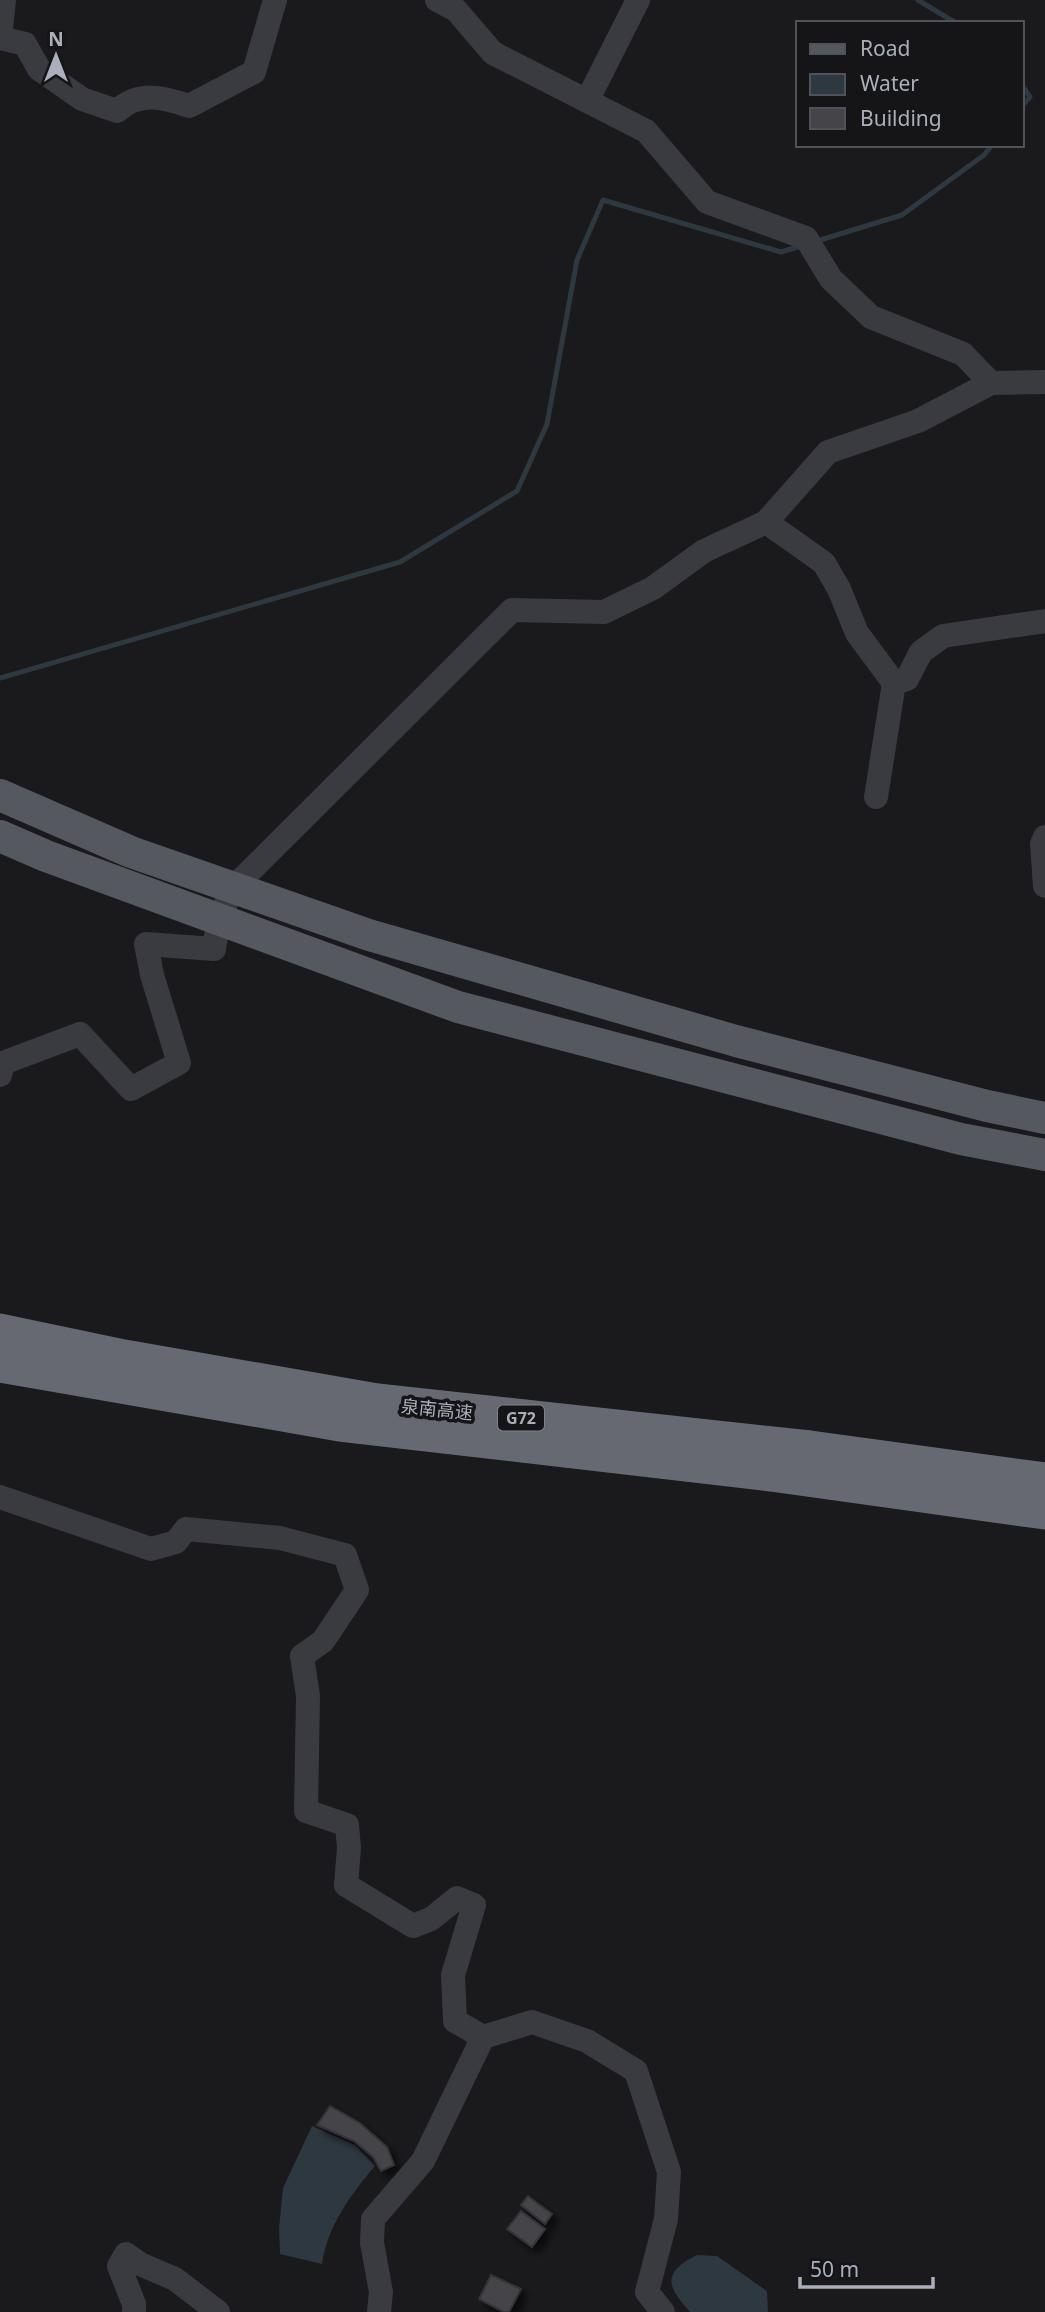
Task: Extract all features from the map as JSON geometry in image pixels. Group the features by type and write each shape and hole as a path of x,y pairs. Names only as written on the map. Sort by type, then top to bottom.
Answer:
{"highway":[{"name":"泉南高速","path":"0,1332 124,1358 377,1402 810,1449 1045,1481"},
{"name":"泉南高速","path":"0,1364 340,1423 772,1473 1045,1511"}],"main road":[{"path":"0,794 131,852 369,935 722,1037 987,1106 1045,1118"},
{"path":"0,836 46,856 458,1007 961,1139 1045,1155"}],"street":[{"path":"4,0 0,38 25,44 39,69 82,99 117,111 129,100 162,97 189,106 254,72 275,0"},
{"path":"437,0 456,10 493,53 646,131 707,202 806,238 831,279 871,317 963,354 992,383"},
{"path":"587,101 638,0"},
{"path":"0,1075 3,1063 80,1034 131,1089 179,1063 152,975 146,944 214,949 219,918 233,888 512,610 604,612 653,588 704,551 766,522 828,452 918,421 992,383 1045,382"},
{"path":"766,522 824,563 839,589 857,633 894,683 876,797"},
{"path":"894,683 907,678 921,652 943,636 1045,621"},
{"path":"1045,837 1042,844 1045,886"},
{"path":"0,1497 151,1549 176,1542 186,1529 280,1538 345,1555 357,1590 323,1641 302,1657 308,1696 306,1811 347,1825 349,1848 346,1885 413,1926 431,1919 457,1898 474,1905 453,1975 455,2021 483,2037 532,2022 587,2041 636,2071 670,2172 666,2219 647,2292 663,2312"},
{"path":"379,2312 381,2292 372,2243 373,2219 423,2161 483,2037"},
{"path":"134,2312 134,2304 119,2266 126,2254 140,2264 175,2279 218,2312"}],"water":[{"path":"312,2126 355,2145 375,2166 341,2212 329,2237 322,2264 280,2254 279,2228 283,2188"},
{"path":"697,2255 717,2256 767,2291 768,2312 690,2312 676,2295 671,2280 677,2268"}],"building":[{"path":"330,2106 360,2123 387,2147 394,2165 381,2171 373,2157 354,2141 317,2125"},
{"path":"528,2196 552,2214 545,2224 521,2205"},
{"path":"521,2211 545,2229 532,2247 507,2229"},
{"path":"491,2275 521,2289 509,2312 479,2299"}],"waterway":[{"path":"918,0 953,21"},
{"path":"1024,88 1030,97 1024,104"},
{"path":"817,241 902,215 984,155 990,147"},
{"path":"0,678 400,562 517,491 547,424 577,260 603,200 781,252 801,246"}]}
